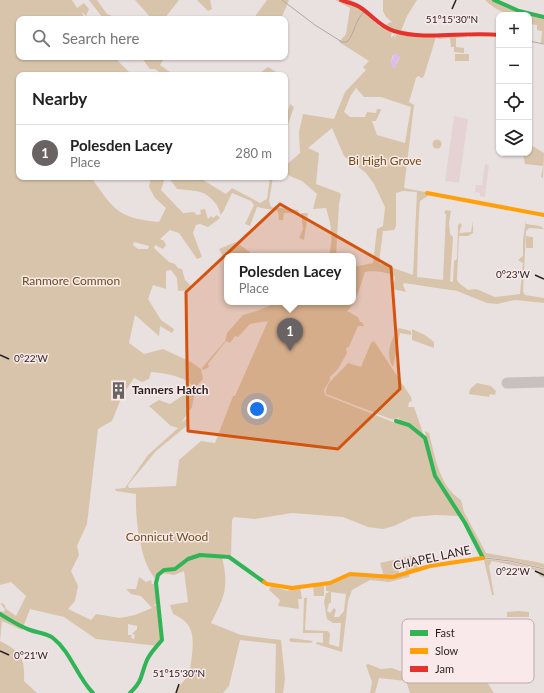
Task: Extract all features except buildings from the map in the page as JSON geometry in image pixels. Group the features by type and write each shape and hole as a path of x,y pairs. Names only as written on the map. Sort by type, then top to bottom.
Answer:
{"street":[{"path":"282,0 315,25 342,42 347,42 352,37 358,20 365,10"},
{"path":"341,0 355,3 365,10 379,24 398,31 436,35 496,35"},
{"path":"494,0 519,11 544,17"},
{"path":"532,42 544,44"},
{"path":"427,193 544,215"},
{"path":"396,421 409,425 425,438 430,462 435,476 465,522 484,558 510,561 544,569"},
{"name":"CHAPEL LANE","path":"130,693 138,685 143,676 147,660 162,640 157,579 161,571 175,569 188,559 200,555 229,557 266,584 292,588 330,583 350,574 393,576 430,566 484,558"},
{"path":"0,614 25,628 46,634 55,640 70,658 81,678 93,693"}],"highlighted area":[{"path":"280,204 391,267 400,389 338,449 188,431 186,292"}],"shaded area":[{"path":"395,53 400,57 396,63 396,67 392,68 391,62"},
{"path":"454,116 468,119 459,183 445,181"},
{"path":"485,164 489,165 485,197 480,196 480,193 475,192 476,185 482,185"}],"green space":[{"path":"0,0 72,0 77,8 84,3 89,9 86,16 82,12 83,16 16,16 16,60 117,60 129,72 16,72 16,180 93,180 112,205 118,210 134,218 159,222 166,208 155,198 149,187 150,180 164,180 161,190 183,213 194,212 197,215 201,214 200,210 205,209 208,219 211,216 213,218 217,215 220,218 208,227 200,224 196,225 193,233 202,257 197,259 179,233 170,230 160,239 164,241 166,245 163,249 155,245 154,248 169,262 182,269 185,280 192,287 190,290 178,291 177,278 171,270 166,271 166,289 153,285 148,299 161,320 174,329 172,333 160,326 159,336 135,315 129,343 144,354 163,349 191,362 201,369 203,379 196,387 192,407 181,423 186,419 189,424 156,451 128,485 129,488 176,486 179,460 201,441 215,443 233,396 235,396 268,321 250,324 238,337 235,336 230,343 226,341 208,364 209,367 203,370 202,368 225,341 227,333 243,315 271,305 352,305 347,311 358,317 364,326 358,326 349,347 346,348 347,353 338,369 330,377 330,380 324,390 325,395 393,422 408,425 424,439 433,474 460,516 435,515 413,517 394,526 383,529 368,527 343,517 292,513 255,519 234,517 232,520 231,556 230,558 222,557 225,576 224,591 220,606 211,623 241,635 281,640 285,679 283,693 275,693 276,644 240,640 229,686 223,693 175,693 187,678 189,673 193,648 191,630 185,621 173,614 170,605 188,602 184,571 174,575 162,573 159,576 158,581 152,574 147,565 140,540 136,515 136,494 116,491 115,489 125,488 148,455 178,428 171,426 149,406 159,400 170,404 193,389 192,385 184,379 167,374 151,372 149,379 142,382 134,378 122,396 112,421 98,429 87,524 77,546 79,555 71,571 78,586 75,601 68,609 91,620 96,614 120,618 135,615 152,608 141,596 131,594 126,589 136,589 139,577 146,582 151,580 152,584 155,584 157,603 153,606 158,605 162,638 158,646 96,639 64,617 30,609 22,630 2,621 0,641 0,614 5,616 0,613 0,611 4,612 5,609 0,603 4,604 6,609 16,616 26,596 11,582 0,585","holes":["134,242 149,246 148,249 138,249 133,245","128,624 137,626 137,629 132,634 135,635 134,639 131,638 132,635 128,635"]},
{"path":"89,0 97,0 107,14 112,16 101,16"},
{"path":"135,0 179,0 166,16 149,16"},
{"path":"197,0 210,0 212,9 208,11"},
{"path":"267,0 289,0 282,16 255,16"},
{"name":"Bi High Grove","path":"335,0 350,0 365,8 363,10 379,26 392,30 391,38 396,33 393,40 398,32 403,33 404,36 405,34 496,35 496,37 469,37 468,35 467,37 456,38 456,47 464,48 464,53 454,52 454,47 451,47 450,38 439,39 436,37 424,76 422,78 418,76 416,78 409,102 414,105 404,188 425,192 425,194 429,195 420,201 417,277 443,280 446,214 444,213 446,210 451,211 449,223 450,234 453,237 450,281 453,282 454,261 457,259 458,225 460,223 462,225 459,233 471,232 473,221 473,233 468,236 459,236 457,280 468,290 476,289 495,297 520,294 523,263 518,260 523,256 523,240 526,220 526,224 540,226 544,229 529,228 526,231 523,292 525,295 544,298 544,303 515,300 497,304 487,303 457,291 404,283 403,285 406,292 393,289 395,277 392,275 372,271 365,272 356,299 356,266 373,263 377,229 383,226 385,207 374,184 366,173 344,156 332,128 308,148 319,153 316,184 340,193 341,195 339,204 336,253 329,253 331,232 330,221 326,208 313,209 317,194 302,181 288,175 288,163 300,153 299,132 303,114 334,119 345,92 366,70 363,67 369,61 339,42 346,34 350,8","holes":["393,55 400,57 394,68 391,62","356,88 364,97 381,97 411,107 405,143 377,135 372,121 376,121 381,110 380,109 377,109 376,113 367,112 365,117 350,117 344,112 351,95","403,191 417,192 413,275 379,263 383,231 394,230 396,226 396,193"]},
{"path":"383,0 417,0 407,16 401,31 386,27 388,23 392,22 386,17 383,11"},
{"path":"485,0 493,0 499,4 525,12 504,12 490,5"},
{"path":"532,14 544,18 544,43 541,43 542,31 537,30 537,25 532,24"},
{"path":"455,54 469,54 469,61 455,61"},
{"path":"143,60 163,60 160,65 170,72 160,72 155,69 150,69"},
{"path":"268,67 276,72 261,72"},
{"path":"290,104 294,107 288,124 288,111"},
{"path":"437,139 442,144 437,149 432,144"},
{"path":"532,146 544,153 543,178 541,177 543,166 525,164 524,156 532,156"},
{"path":"170,180 203,180 226,194 232,188 260,203 267,199 270,180 272,180 269,201 271,207 298,210 299,213 284,213 283,220 279,220 278,211 257,207 250,226 245,224 254,205 251,201 232,193 220,215 217,205 212,199 206,194 197,191 177,189"},
{"path":"301,213 308,213 304,240 299,238 303,229"},
{"path":"526,236 533,237 533,248 526,248"},
{"path":"236,242 251,253 224,253 224,259 219,249"},
{"path":"399,328 411,331 411,335 400,333 393,367 389,357 389,352 393,338 397,329"},
{"path":"412,329 425,335 434,342 434,348 412,340"},
{"path":"374,341 411,397 412,401 409,402 408,407 414,407 424,436 408,422 399,421 399,417 395,420 388,418 326,394 330,381 348,363 361,367 371,343"},
{"path":"477,383 491,386 496,391 495,395 490,394 489,397 469,394 470,389"},
{"path":"425,431 429,433 439,471 443,479 454,494 461,500 464,512 486,553 537,562 544,564 544,568 509,560 484,557 466,524 436,476 428,451"},
{"path":"415,555 418,568 406,571 405,568 399,569 399,574 384,576 380,563"},
{"path":"484,560 510,562 544,570 544,578 539,576 540,571 492,561 489,566 494,595 492,595"},
{"path":"410,572 409,577 389,582 370,580 352,590 348,601 342,652 316,644 317,642 323,643 323,633 303,633 304,598 307,598 305,630 328,631 330,634 329,644 339,647 341,623 333,623 327,619 324,602 326,593 329,591 326,591 326,584 351,575 393,577","holes":["331,592 346,594 344,611 339,617 334,617 336,610 334,608 330,613 327,611 329,603 331,603"]},
{"path":"313,585 324,586 324,596 314,596"},
{"path":"271,586 288,591 290,588 300,587 302,599 298,599 299,609 278,606 280,600 269,590"},
{"path":"507,612 529,612 529,617 507,617"},
{"path":"291,638 313,641 311,643 291,642 289,640"},
{"path":"0,641 17,652 20,656 24,666 24,681 37,693 0,693"},
{"path":"368,664 381,669 392,668 402,672 402,681 379,678 375,693 370,693 372,682 366,665"},
{"path":"407,683 488,683 494,693 410,693"}],"runway":[{"path":"507,383 544,382"}],"traffic: fast":[{"path":"494,0 519,11 544,17"},
{"path":"396,421 409,425 425,438 435,476 465,523 483,558"},
{"path":"130,693 140,681 148,657 162,640 156,583 158,575 164,570 175,569 188,559 200,555 229,557 264,582"},
{"path":"0,614 22,627 53,638 65,650 87,687 93,693"}],"traffic: slow":[{"path":"427,193 544,215"},
{"path":"264,582 267,584 292,588 330,583 350,574 393,577 430,566 483,558"}],"traffic: jam":[{"path":"341,0 359,6 380,24 389,29 407,34 433,36 473,34 496,35"}],"place":[{"name":"Polesden Lacey","path":"290,351"},
{"name":"Tanners Hatch","path":"119,390"}],"park label":[{"name":"Ranmore Common","path":"71,281"},
{"name":"Connicut Wood","path":"167,537"}]}
